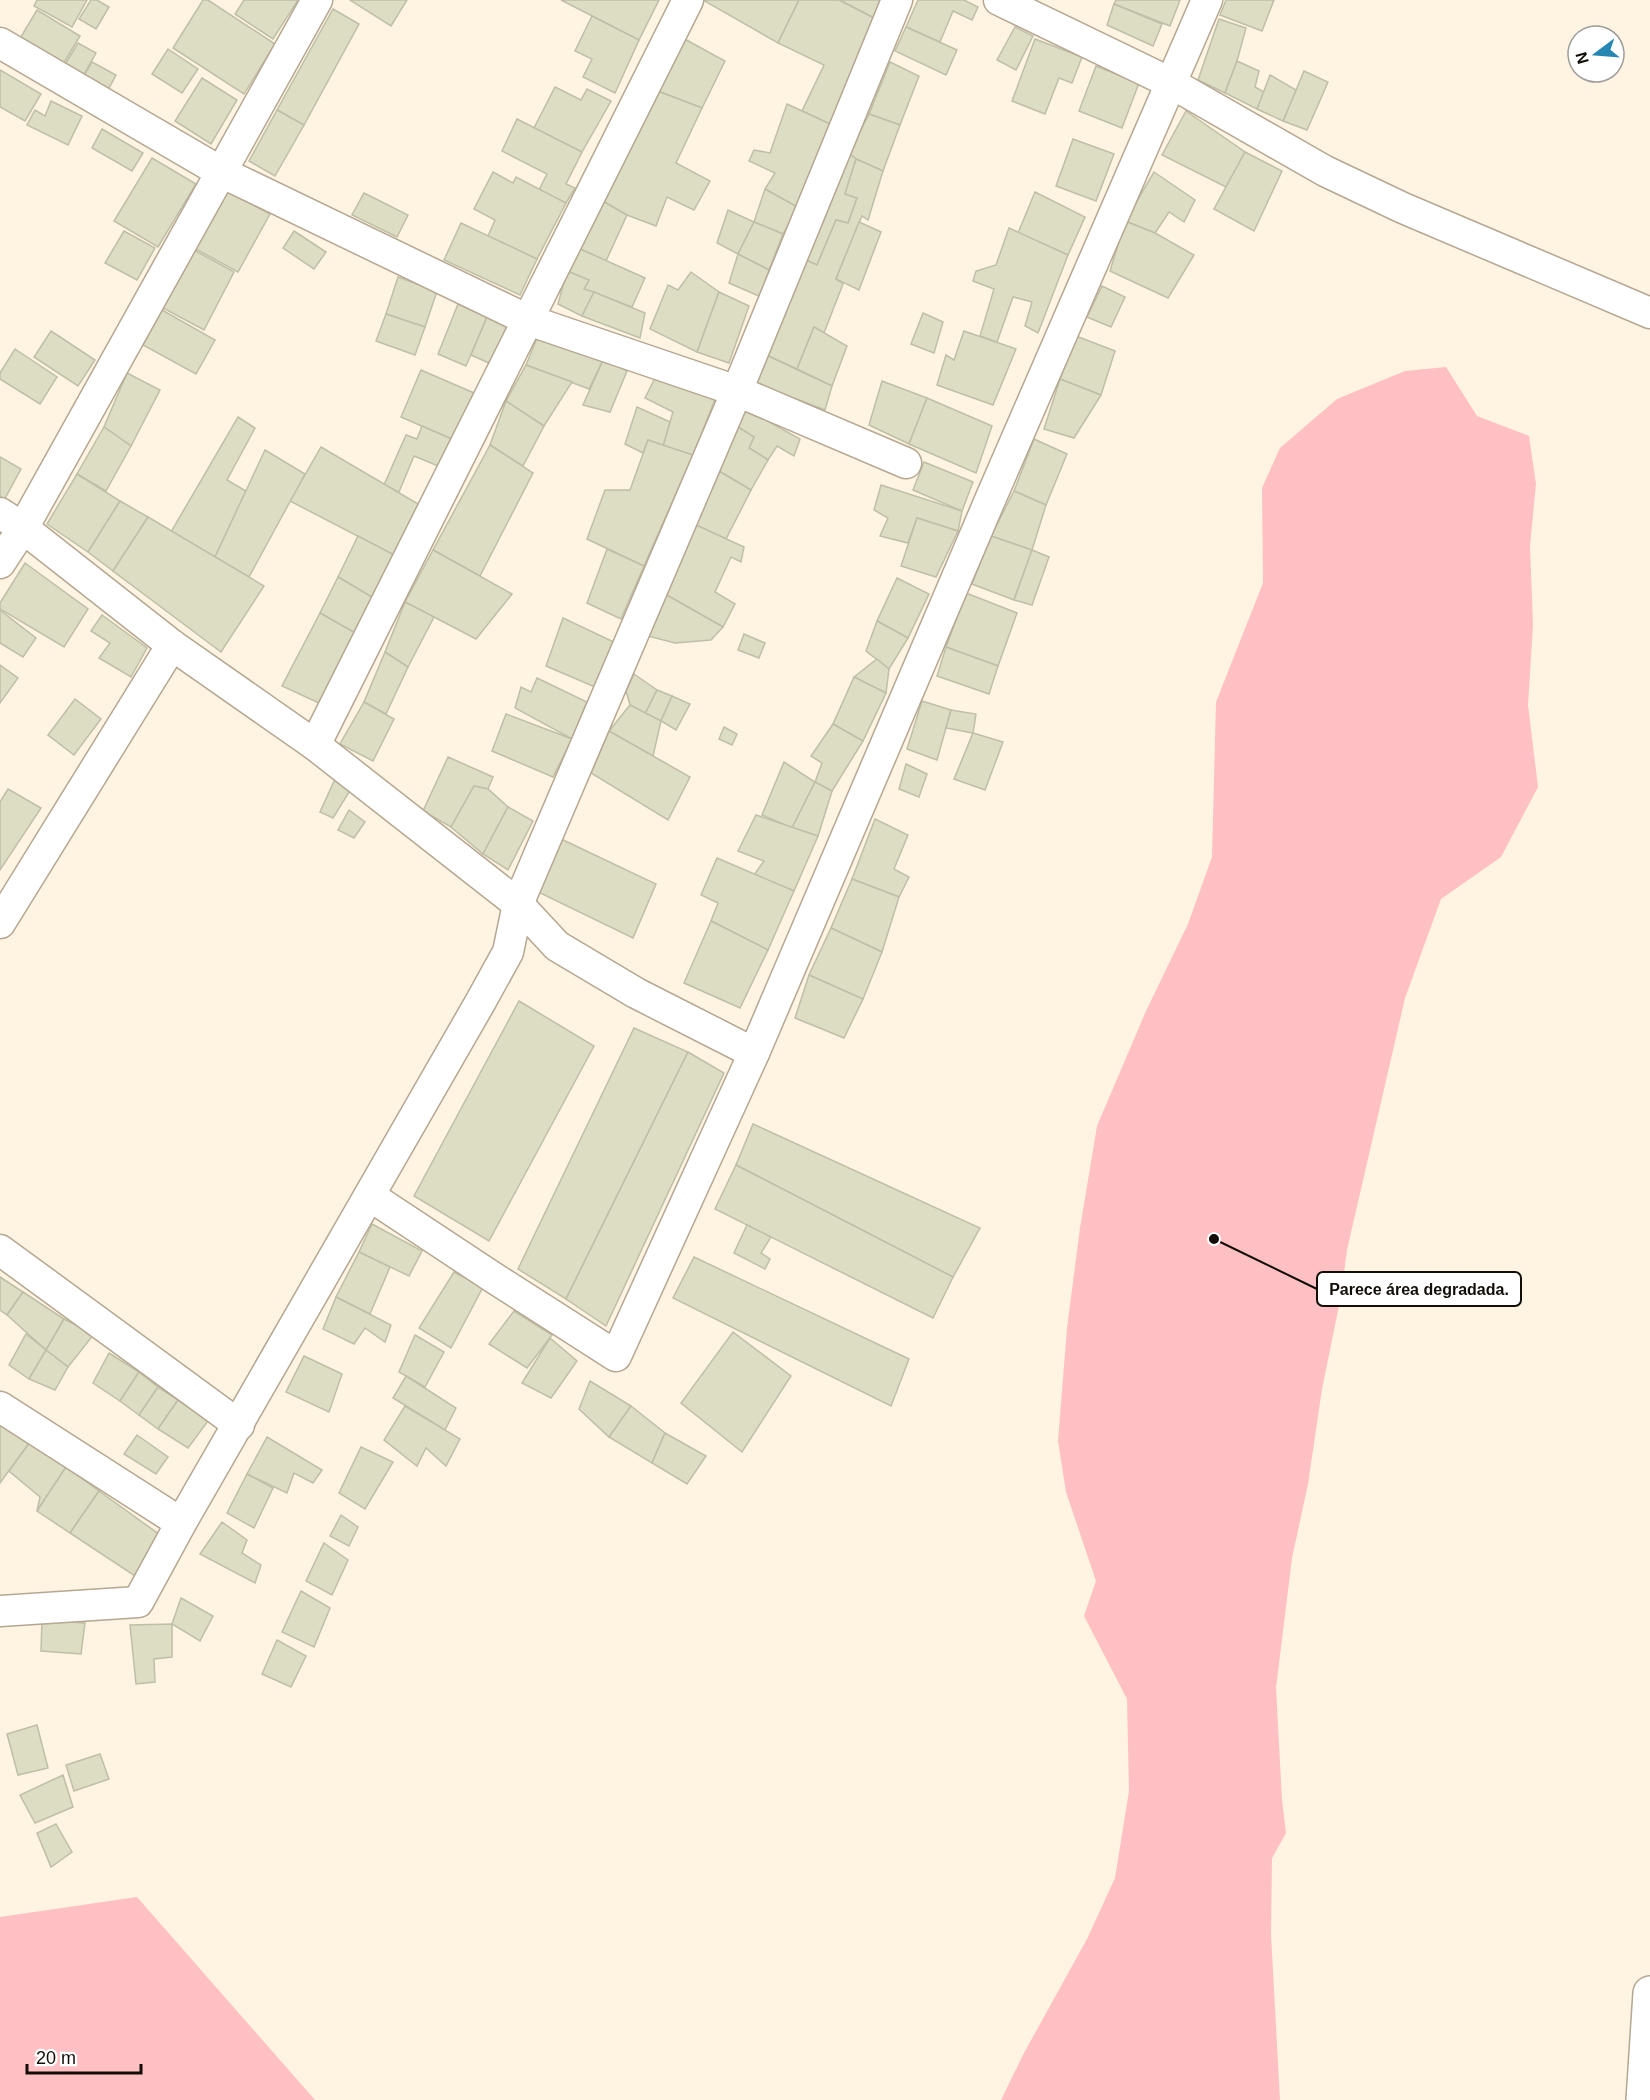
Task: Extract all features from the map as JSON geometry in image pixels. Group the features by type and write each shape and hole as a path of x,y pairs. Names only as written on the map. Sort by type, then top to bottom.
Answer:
{"main road":[{"path":"1643,2100 1650,1993"}],"street":[{"path":"0,563 11,520 221,172 317,0"},
{"path":"315,745 688,0"},
{"path":"0,1611 138,1602 508,952 518,904 737,391 897,0"},
{"path":"999,0 1171,83 1325,171 1403,208 1650,313"},
{"path":"370,1196 616,1356 754,1053 1208,0"},
{"path":"0,43 221,172 528,320 737,391 906,463"},
{"path":"11,520 172,645 315,745 518,904 558,946 636,993 754,1053"},
{"path":"0,923 172,645"},
{"path":"0,1250 238,1425"},
{"path":"0,1407 181,1523"}],"shaded area":[{"path":"1446,367 1477,416 1529,436 1536,484 1530,546 1533,625 1528,705 1538,787 1501,857 1441,899 1405,998 1347,1250 1341,1296 1322,1389 1308,1484 1292,1558 1276,1688 1286,1833 1272,1858 1271,1935 1280,2100 1001,2100 1024,2053 1087,1939 1115,1878 1129,1791 1127,1699 1084,1616 1096,1581 1066,1492 1058,1441 1067,1328 1080,1228 1097,1126 1146,1011 1188,924 1212,857 1216,702 1263,583 1262,488 1280,448 1337,399 1405,371"},
{"path":"137,1897 315,2100 0,2100 0,1917"}],"building":[{"path":"37,0 87,0 72,27 34,6"},
{"path":"91,0 97,0 109,7 96,29 79,19"},
{"path":"203,0 208,0 275,44 244,94 173,48"},
{"path":"244,0 298,0 273,39 235,14"},
{"path":"350,0 407,0 391,26"},
{"path":"561,0 659,0 639,40"},
{"path":"703,0 799,0 778,43"},
{"path":"799,0 839,0 880,21 830,124 802,111 824,65 778,43"},
{"path":"840,0 890,0 880,21"},
{"path":"918,0 964,0 978,7 972,20 953,11 940,42 906,27"},
{"path":"1116,0 1180,0 1170,26 1114,4"},
{"path":"1226,0 1274,0 1262,31 1220,15"},
{"path":"1114,4 1162,24 1153,46 1107,25"},
{"path":"333,9 359,24 304,125 277,110"},
{"path":"37,10 80,36 62,66 19,40"},
{"path":"592,16 639,40 615,93 583,77 592,59 575,51"},
{"path":"1219,19 1246,28 1225,93 1198,80"},
{"path":"906,27 957,50 946,75 895,51"},
{"path":"1015,27 1033,36 1016,70 997,60"},
{"path":"681,37 725,61 702,108 655,90"},
{"path":"1035,39 1082,57 1072,83 1059,78 1045,114 1012,101"},
{"path":"78,43 96,53 83,76 64,66"},
{"path":"168,49 198,69 182,93 152,74"},
{"path":"1237,61 1259,71 1255,87 1264,92 1257,109 1225,93"},
{"path":"92,62 116,75 108,90 83,77"},
{"path":"890,62 919,76 900,125 869,114"},
{"path":"1096,66 1139,83 1122,128 1079,111"},
{"path":"0,70 41,94 25,121 0,107"},
{"path":"1304,71 1328,82 1307,130 1283,121"},
{"path":"1270,75 1296,90 1283,121 1257,109"},
{"path":"202,78 237,100 211,144 175,121"},
{"path":"555,87 581,100 587,89 611,101 582,152 534,128"},
{"path":"655,90 702,108 676,163 710,181 694,210 667,197 656,226 627,215 601,200"},
{"path":"51,101 82,116 68,145 27,125 35,110 45,116"},
{"path":"787,104 830,124 799,208 765,189 775,173 749,161 754,150 770,153"},
{"path":"277,110 304,125 275,176 249,161"},
{"path":"1186,111 1245,152 1226,187 1162,155"},
{"path":"869,114 900,125 883,171 856,159 849,153"},
{"path":"517,119 582,152 566,184 575,188 566,203 539,190 547,174 502,151"},
{"path":"102,129 143,153 132,171 92,148"},
{"path":"1073,139 1114,154 1096,201 1056,186"},
{"path":"1245,152 1282,171 1254,231 1214,209"},
{"path":"849,153 856,159 845,194 857,198 848,223 836,220 817,265 806,260"},
{"path":"152,158 196,184 158,247 114,221"},
{"path":"856,159 883,171 868,220 862,216 836,279 843,284 824,333 814,327 797,369 764,354 806,260 817,265 836,220 848,223 857,198 845,194"},
{"path":"493,172 513,183 516,177 566,203 537,259 488,236 495,220 474,209"},
{"path":"1154,172 1195,200 1184,222 1169,212 1155,233 1125,221"},
{"path":"765,189 799,208 783,234 754,222"},
{"path":"226,190 270,214 238,272 194,248"},
{"path":"1035,192 1085,217 1068,255 1018,233"},
{"path":"364,193 408,215 397,237 352,215"},
{"path":"601,200 627,215 606,261 578,248"},
{"path":"728,210 754,222 738,254 717,243"},
{"path":"1125,221 1155,233 1194,255 1168,298 1110,271"},
{"path":"754,222 783,234 769,270 738,254"},
{"path":"859,222 881,232 859,290 836,279"},
{"path":"461,223 537,259 520,295 444,260"},
{"path":"1009,228 1068,255 1038,333 1025,326 1032,302 1013,297 997,342 980,336 994,289 973,281 976,271 996,265"},
{"path":"124,231 155,248 137,280 105,263"},
{"path":"294,231 326,252 314,269 283,248"},
{"path":"578,248 645,278 632,307 584,289 589,280 567,271"},
{"path":"194,250 234,272 204,330 163,308"},
{"path":"738,254 769,270 761,297 729,283"},
{"path":"567,271 589,280 584,289 594,292 582,316 558,304"},
{"path":"691,272 719,292 697,352 650,329 668,285 678,290"},
{"path":"398,277 437,291 425,327 386,314"},
{"path":"1102,286 1125,297 1111,327 1087,317"},
{"path":"594,292 645,313 640,338 582,316"},
{"path":"719,292 749,306 729,363 697,352"},
{"path":"458,304 487,317 466,366 438,354"},
{"path":"162,310 215,340 196,374 143,345"},
{"path":"923,313 943,322 934,353 911,344"},
{"path":"386,314 425,327 415,355 376,341"},
{"path":"487,317 507,325 491,364 471,355"},
{"path":"814,327 847,346 832,386 797,369"},
{"path":"51,331 95,360 78,386 34,357"},
{"path":"964,331 1016,349 993,405 937,385 946,355 954,360"},
{"path":"538,336 604,358 589,389 526,365"},
{"path":"1076,336 1115,351 1101,395 1060,379"},
{"path":"15,349 57,377 40,404 0,379 0,373"},
{"path":"764,354 832,386 825,410 754,383"},
{"path":"604,358 627,371 610,412 583,405"},
{"path":"526,365 572,382 544,426 506,401"},
{"path":"421,370 474,393 454,440 401,417"},
{"path":"127,373 160,390 131,446 104,427"},
{"path":"657,374 716,397 693,455 663,446 673,412 645,398"},
{"path":"1060,379 1101,395 1074,438 1044,429"},
{"path":"882,381 927,398 909,444 869,425"},
{"path":"927,398 992,426 976,473 909,444"},
{"path":"506,401 544,426 523,466 490,445"},
{"path":"637,407 670,422 663,446 648,440 643,453 625,444"},
{"path":"746,409 800,439 794,456 777,446 768,460 749,448 754,437 738,427"},
{"path":"238,417 255,428 227,480 246,491 215,557 171,532"},
{"path":"422,426 454,440 443,468 414,456 399,492 384,485 406,435 417,439"},
{"path":"104,427 131,446 106,491 77,474"},
{"path":"738,427 754,437 749,448 768,460 751,490 719,471"},
{"path":"1034,439 1067,454 1046,505 1014,491"},
{"path":"648,440 693,455 644,566 587,539 605,490 630,490"},
{"path":"490,445 533,473 480,576 433,550"},
{"path":"321,447 425,508 398,557 290,501"},
{"path":"265,450 305,474 249,577 215,557"},
{"path":"0,457 21,469 3,502 0,501"},
{"path":"924,462 973,482 962,511 913,490"},
{"path":"719,471 751,490 726,539 694,524"},
{"path":"77,474 120,501 88,552 47,524"},
{"path":"881,485 962,511 958,531 917,518 908,543 880,536 888,518 874,510"},
{"path":"1014,491 1046,505 1032,550 991,536"},
{"path":"120,501 148,517 113,571 88,552"},
{"path":"148,517 264,586 221,652 113,571"},
{"path":"917,518 958,531 936,577 901,566"},
{"path":"694,524 744,547 741,562 731,557 715,592 735,604 723,627 665,594"},
{"path":"358,536 398,557 377,600 338,577"},
{"path":"991,536 1032,550 1014,600 972,584"},
{"path":"607,549 644,566 621,619 587,603"},
{"path":"433,550 512,594 476,639 405,602"},
{"path":"1032,550 1049,557 1032,605 1014,600"},
{"path":"25,563 88,609 64,647 0,609 0,603"},
{"path":"338,577 377,600 357,634 320,613"},
{"path":"897,578 929,594 908,638 877,621"},
{"path":"966,593 1017,613 998,666 946,647"},
{"path":"665,594 723,627 711,640 675,643 648,636"},
{"path":"405,602 434,617 408,667 385,652"},
{"path":"0,610 36,638 23,657 0,643"},
{"path":"320,613 357,634 321,704 282,686"},
{"path":"102,615 147,648 131,677 99,658 110,643 91,631"},
{"path":"563,618 616,643 595,687 546,666"},
{"path":"877,621 908,638 889,669 866,651"},
{"path":"744,634 765,643 759,658 738,650"},
{"path":"946,647 998,666 989,694 937,676"},
{"path":"385,652 408,667 386,714 364,702"},
{"path":"877,659 889,669 886,693 854,677"},
{"path":"0,665 18,678 0,703"},
{"path":"634,674 657,690 645,714 630,705 626,691"},
{"path":"854,677 886,693 863,741 833,724"},
{"path":"537,678 587,702 572,739 515,708 521,687 531,692"},
{"path":"657,690 672,696 661,721 645,714"},
{"path":"672,696 690,704 676,730 661,721"},
{"path":"75,699 101,719 74,755 48,735"},
{"path":"922,701 951,710 937,760 907,749"},
{"path":"364,702 394,719 373,761 340,744"},
{"path":"630,705 661,721 653,756 609,731"},
{"path":"951,710 976,714 973,733 946,728"},
{"path":"506,714 572,739 553,777 492,751"},
{"path":"833,724 863,741 832,791 815,782 822,763 811,756"},
{"path":"724,727 737,734 732,745 719,739"},
{"path":"609,731 690,777 668,820 591,773"},
{"path":"973,733 1003,742 985,790 954,779"},
{"path":"448,757 493,777 488,789 474,786 451,827 423,811"},
{"path":"784,762 815,782 792,828 762,815"},
{"path":"906,764 927,774 919,797 899,789"},
{"path":"336,777 351,789 333,818 320,812"},
{"path":"815,782 832,791 818,836 792,828"},
{"path":"474,786 488,789 508,807 483,854 451,827"},
{"path":"8,789 41,808 0,870 0,802"},
{"path":"508,807 533,821 508,870 483,854"},
{"path":"349,810 365,822 354,838 338,830"},
{"path":"756,815 818,836 794,891 754,875 764,861 738,851"},
{"path":"875,819 908,835 894,869 909,877 899,897 852,879"},
{"path":"559,838 656,884 633,938 536,891"},
{"path":"717,858 794,891 768,950 711,921 718,903 701,895"},
{"path":"852,879 899,897 882,952 831,928"},
{"path":"711,921 768,950 740,1008 684,983"},
{"path":"831,928 882,952 863,999 809,975"},
{"path":"809,975 863,999 844,1038 795,1018"},
{"path":"519,1001 594,1046 489,1241 414,1196"},
{"path":"634,1028 688,1052 566,1299 518,1269"},
{"path":"688,1052 724,1073 606,1326 566,1299"},
{"path":"753,1124 980,1228 953,1277 736,1165"},
{"path":"736,1165 953,1277 933,1318 715,1209"},
{"path":"372,1224 422,1251 409,1276 359,1252"},
{"path":"747,1225 771,1237 761,1253 770,1259 765,1269 734,1253"},
{"path":"359,1252 390,1267 370,1314 336,1297"},
{"path":"694,1257 909,1359 891,1406 673,1298"},
{"path":"454,1272 483,1287 451,1348 419,1328"},
{"path":"0,1277 23,1292 7,1315 0,1310"},
{"path":"23,1292 64,1319 46,1350 7,1315"},
{"path":"336,1297 391,1325 385,1342 365,1328 354,1344 323,1329"},
{"path":"514,1311 552,1335 527,1368 489,1344"},
{"path":"64,1319 94,1334 68,1367 46,1350"},
{"path":"733,1332 791,1376 742,1452 681,1403"},
{"path":"26,1334 46,1350 29,1379 9,1365"},
{"path":"415,1335 444,1352 425,1387 399,1372"},
{"path":"550,1338 577,1361 551,1398 522,1383"},
{"path":"46,1350 68,1367 55,1390 29,1379"},
{"path":"109,1353 139,1372 120,1401 93,1383"},
{"path":"304,1356 342,1374 329,1412 286,1392"},
{"path":"139,1372 158,1387 139,1415 120,1401"},
{"path":"406,1376 456,1408 445,1430 393,1398"},
{"path":"590,1381 631,1406 609,1437 579,1409"},
{"path":"158,1387 178,1400 158,1429 139,1415"},
{"path":"178,1400 208,1421 188,1448 158,1429"},
{"path":"405,1406 460,1439 446,1466 426,1448 417,1466 384,1440"},
{"path":"631,1406 665,1433 652,1463 609,1437"},
{"path":"0,1420 30,1442 0,1483"},
{"path":"665,1433 706,1456 687,1484 652,1463"},
{"path":"137,1435 168,1457 156,1474 124,1454"},
{"path":"267,1437 322,1470 313,1483 294,1473 287,1493 247,1474"},
{"path":"30,1442 66,1467 37,1511 40,1497 9,1471"},
{"path":"361,1447 393,1462 365,1509 339,1493"},
{"path":"66,1467 99,1491 70,1533 37,1511"},
{"path":"247,1474 273,1488 254,1528 227,1513"},
{"path":"99,1491 163,1537 135,1576 70,1533"},
{"path":"341,1515 358,1527 349,1546 330,1536"},
{"path":"222,1522 247,1540 242,1553 261,1565 255,1583 200,1554"},
{"path":"324,1543 348,1560 332,1595 306,1581"},
{"path":"301,1591 330,1608 314,1647 282,1632"},
{"path":"181,1598 213,1616 200,1641 172,1624"},
{"path":"42,1620 85,1623 81,1654 41,1651"},
{"path":"172,1624 172,1657 154,1659 155,1682 136,1684 130,1625"},
{"path":"277,1640 306,1656 291,1687 262,1674"},
{"path":"37,1725 48,1768 18,1775 7,1734"},
{"path":"100,1754 109,1779 74,1791 66,1765"},
{"path":"63,1775 73,1807 35,1823 20,1795"},
{"path":"56,1824 72,1852 51,1867 37,1833"}],"place":[{"name":"Parece área degradada.","path":"1214,1239"}]}
